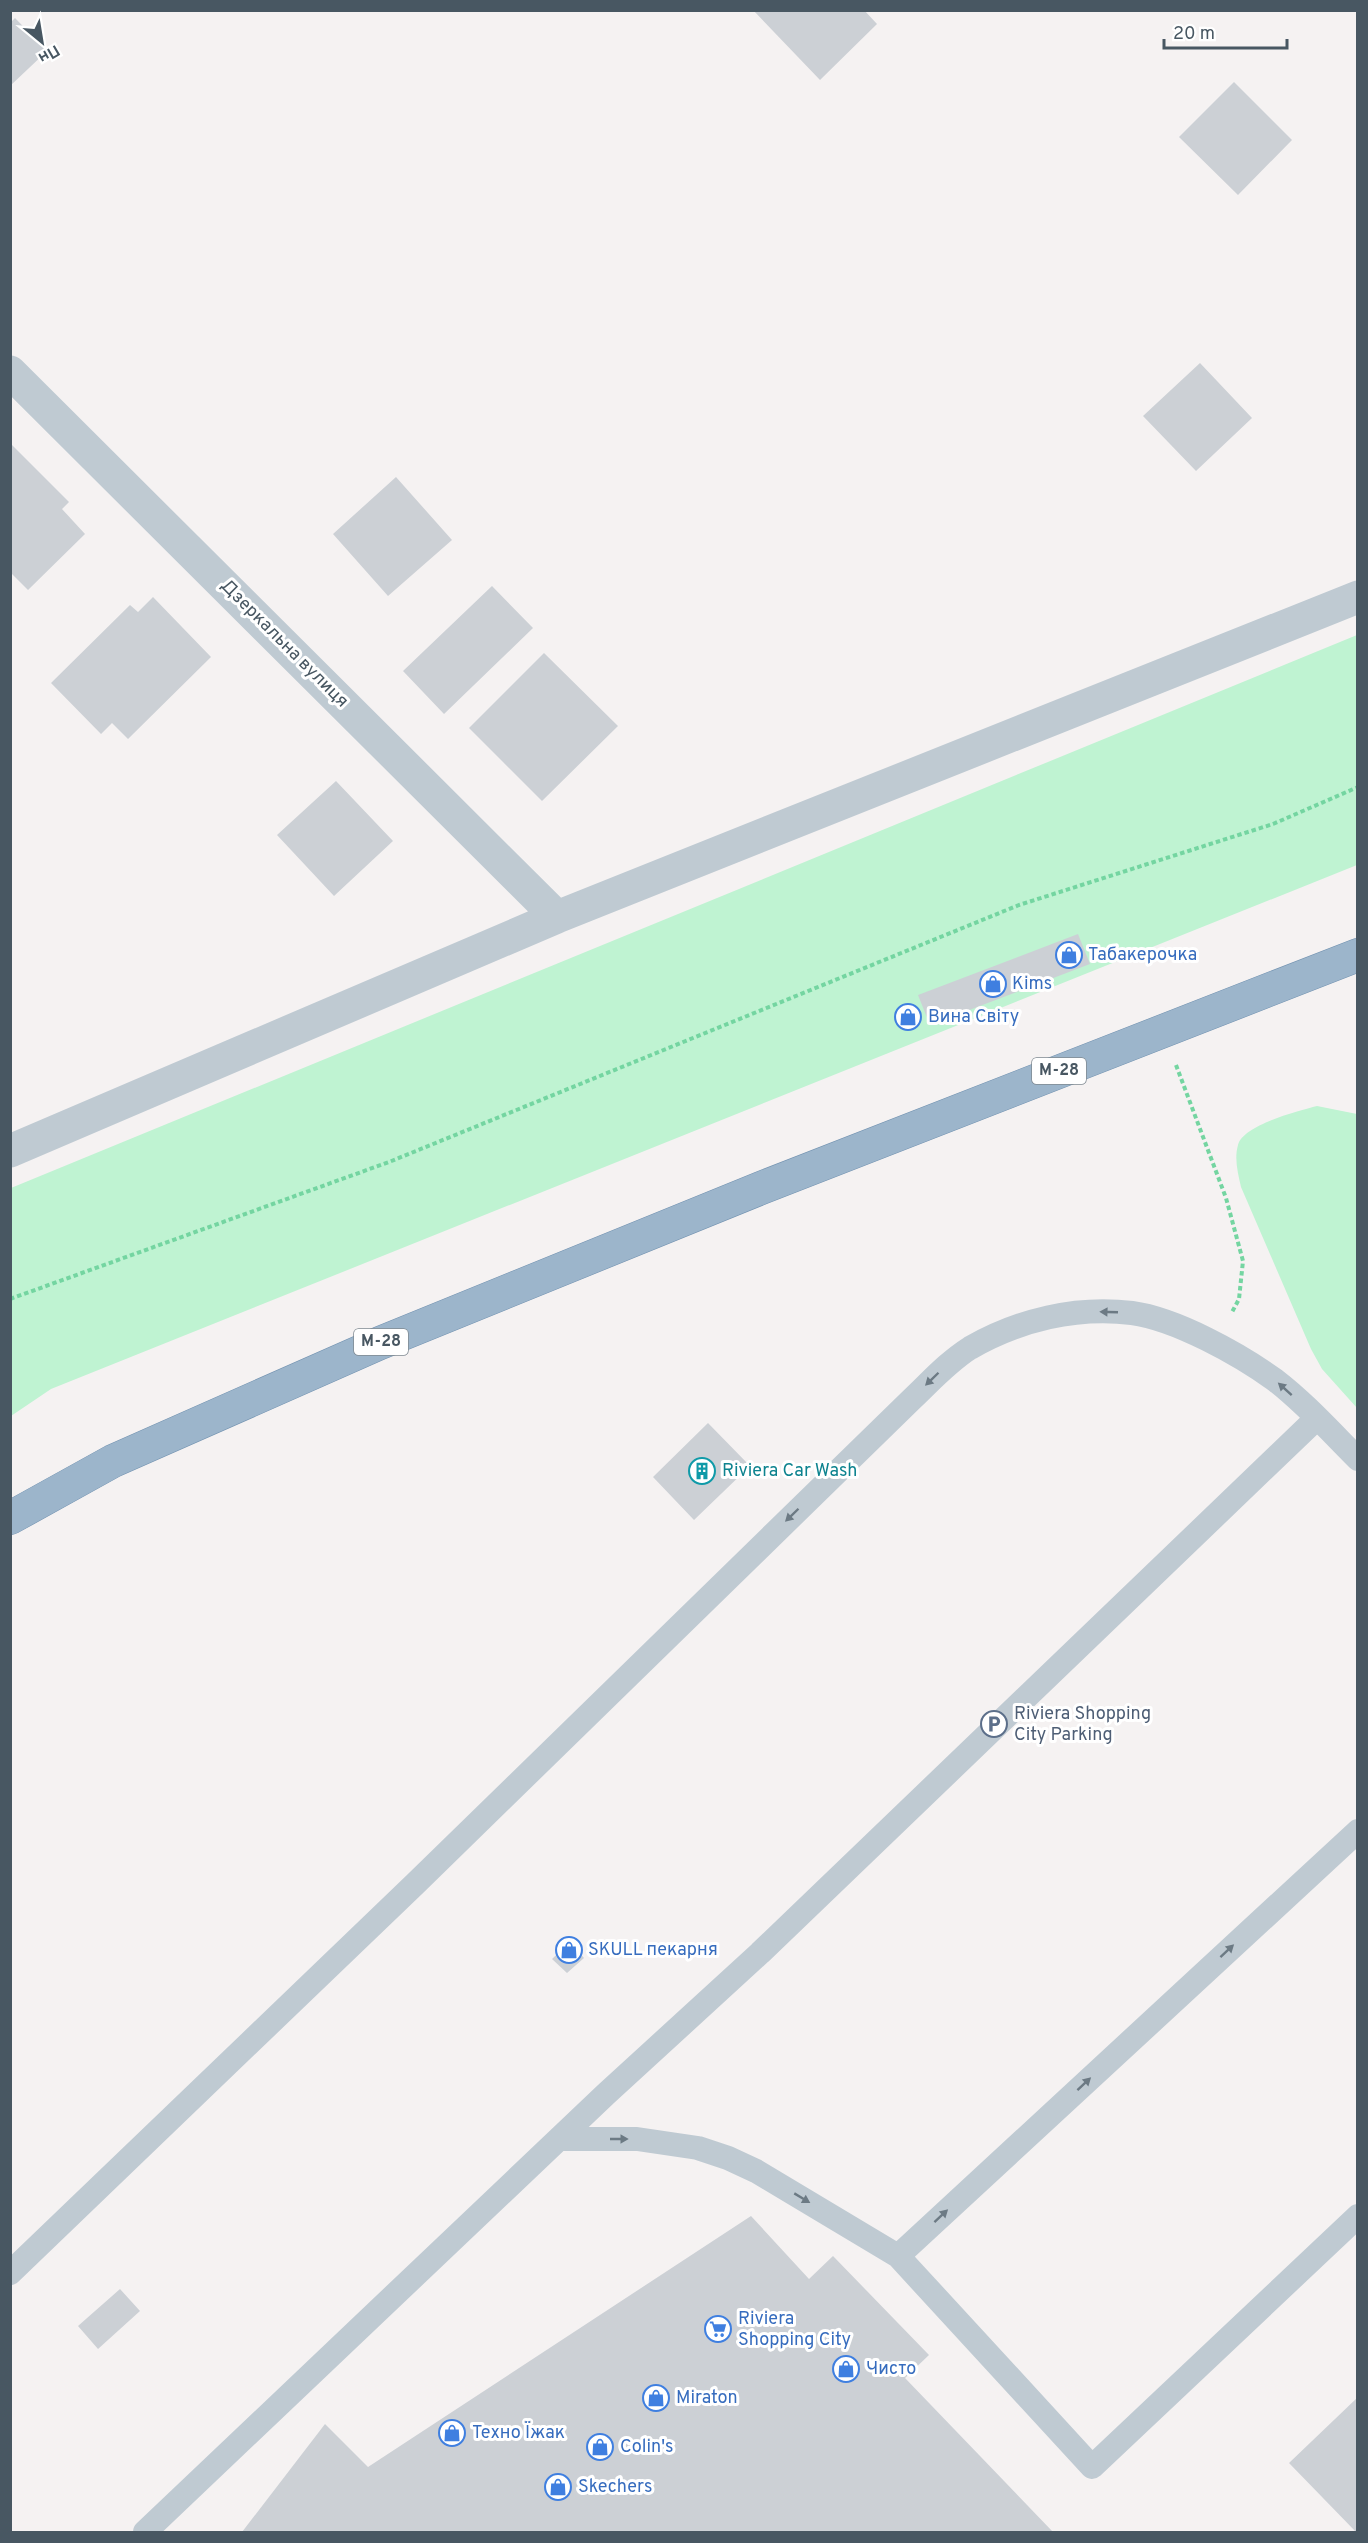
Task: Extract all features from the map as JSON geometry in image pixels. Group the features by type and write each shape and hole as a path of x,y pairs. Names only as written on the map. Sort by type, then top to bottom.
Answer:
{"highway":[{"name":"М-28","path":"10,1518 113,1461 380,1343 761,1188 1358,956"}],"street":[{"name":"Дзеркальна вулиця","path":"10,372 557,917"},
{"path":"10,1151 557,917 1358,597"}],"lane":[{"path":"10,2273 949,1363 970,1349 1025,1322 1060,1314 1133,1313 1167,1323 1215,1343 1277,1382 1358,1459"},
{"path":"145,2532 606,2094 760,1953 1317,1418"},
{"path":"898,2256 1358,1830"},
{"path":"561,2139 637,2139 698,2148 756,2170 898,2256 1092,2467 1358,2216"}],"path":[{"path":"10,1299 389,1162 1019,905 1273,824 1358,788"},
{"path":"1163,1030 1226,1198 1243,1261 1239,1299 1215,1343"}],"green space":[{"path":"1357,635 1357,865 51,1389 11,1416 11,1188"},
{"path":"1317,1106 1357,1114 1357,1408 1322,1369 1311,1349 1241,1187 1237,1166 1238,1145 1250,1131 1272,1120"}],"building":[{"path":"753,10 864,10 877,24 820,80"},
{"path":"15,18 47,51 10,86 10,23"},
{"path":"1234,82 1292,140 1238,195 1179,137"},
{"path":"1200,363 1252,418 1196,471 1143,416"},
{"path":"12,445 69,502 62,509 85,534 28,590 10,572 10,447"},
{"path":"396,477 452,540 388,596 333,534"},
{"path":"492,586 533,628 444,714 403,671"},
{"path":"153,597 211,657 128,739 112,723 101,734 51,683 130,605 138,612"},
{"path":"544,653 618,726 542,801 469,728"},
{"path":"336,781 393,841 334,896 277,835"},
{"path":"1078,934 1090,964 930,1025 918,995"},
{"name":"Riviera Car Wash","path":"708,1423 750,1466 694,1520 653,1477"},
{"name":"SKULL пекарня","path":"570,1942 584,1958 567,1973 552,1959"},
{"name":"Riviera Shopping City","path":"751,2216 809,2279 833,2256 929,2355 905,2378 1053,2532 242,2532 325,2424 368,2467"},
{"path":"120,2289 140,2311 98,2349 78,2326"},
{"path":"1358,2397 1358,2532 1356,2532 1289,2463"}],"place":[{"name":"Табакерочка","path":"1069,955"},
{"name":"Kims","path":"993,984"},
{"name":"Вина Світу","path":"908,1017"},
{"name":"Riviera Car Wash","path":"702,1471"},
{"name":"Riviera Shopping City Parking","path":"994,1724"},
{"name":"SKULL пекарня","path":"569,1950"},
{"name":"Riviera Shopping City","path":"718,2329"},
{"name":"Чисто","path":"846,2369"},
{"name":"Miraton","path":"656,2398"},
{"name":"Техно Їжак","path":"452,2433"},
{"name":"Colin's","path":"600,2447"},
{"name":"Skechers","path":"558,2487"}]}
